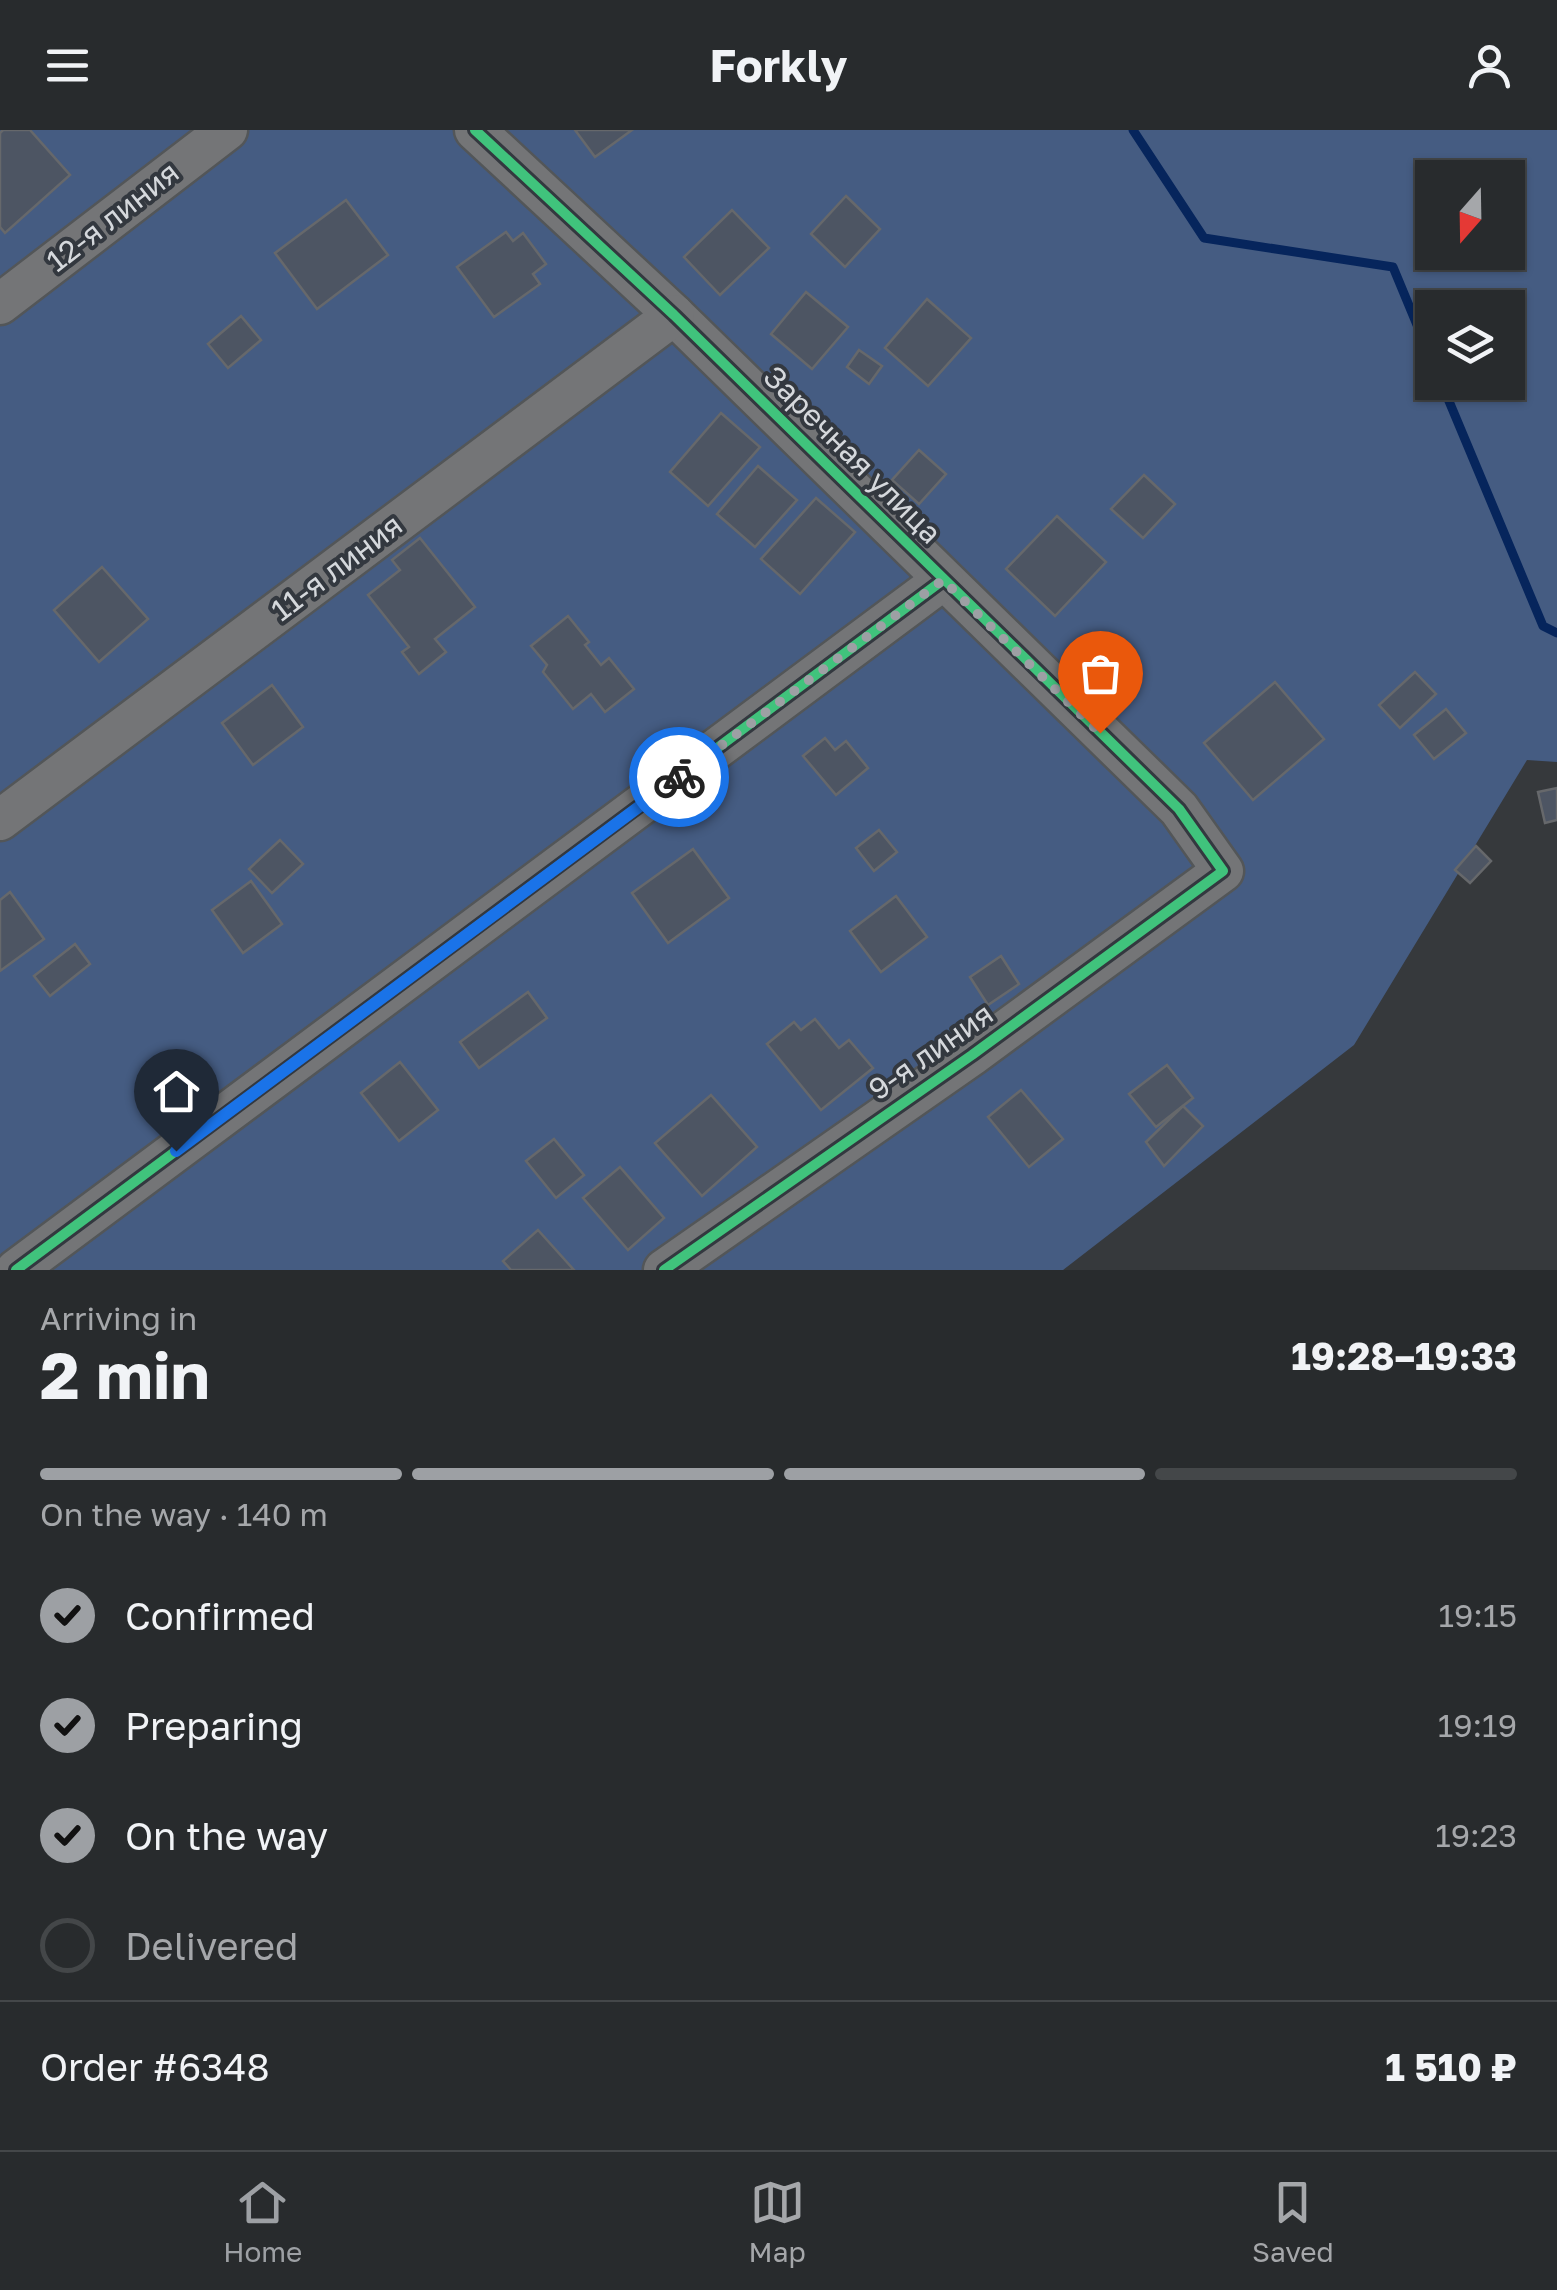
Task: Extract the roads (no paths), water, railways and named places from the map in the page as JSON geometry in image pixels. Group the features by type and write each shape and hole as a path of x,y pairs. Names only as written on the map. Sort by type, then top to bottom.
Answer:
{"street":[{"name":"12-я линия","path":"0,304 227,130"},
{"name":"Заречная улица","path":"474,130 674,316 1178,809 1223,870"},
{"name":"11-я линия","path":"0,820 674,316"},
{"path":"16,1270 943,580"},
{"name":"9-я линия","path":"664,1270 972,1055 1223,870"}],"waterway":[{"path":"1133,130 1204,238 1393,267 1415,320"},
{"path":"1449,400 1543,626 1557,633"}]}
